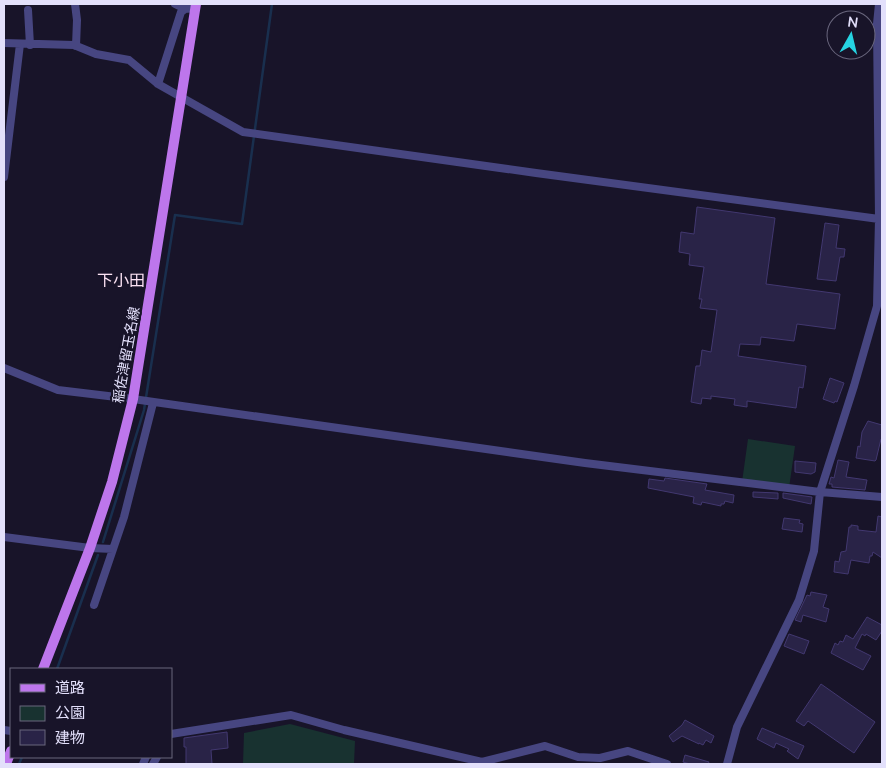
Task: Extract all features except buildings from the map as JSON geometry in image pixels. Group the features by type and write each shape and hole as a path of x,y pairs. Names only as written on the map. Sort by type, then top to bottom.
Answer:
{"main road":[{"name":"稲佐津留玉名線","path":"43,668 90,548 112,482 134,400 182,97 192,7"}],"street":[{"path":"75,4 77,20 76,46"},
{"path":"177,4 192,7"},
{"path":"727,764 737,728 799,600 814,551 820,492 877,306 877,24 879,4"},
{"path":"158,84 181,12 192,7"},
{"path":"28,10 30,45"},
{"path":"4,42 30,45 76,46 96,54 129,60 158,84 243,132 878,218"},
{"path":"4,177 20,44"},
{"path":"4,368 58,390 585,463 820,492 882,497"},
{"path":"94,605 124,517 153,403"},
{"path":"4,537 90,548 113,549"},
{"path":"172,734 291,715 344,730 482,762 545,746 578,757 600,758 628,751 667,764"}],"green space":[{"path":"748,439 795,446 789,488 742,482"},
{"path":"290,724 355,741 354,764 243,764 244,733"}],"waterway":[{"path":"103,542 144,410 175,215 242,224 272,4"},
{"path":"57,668 98,555"},
{"path":"19,764 22,758"}],"district":[{"name":"下小田","path":"121,280"}]}
